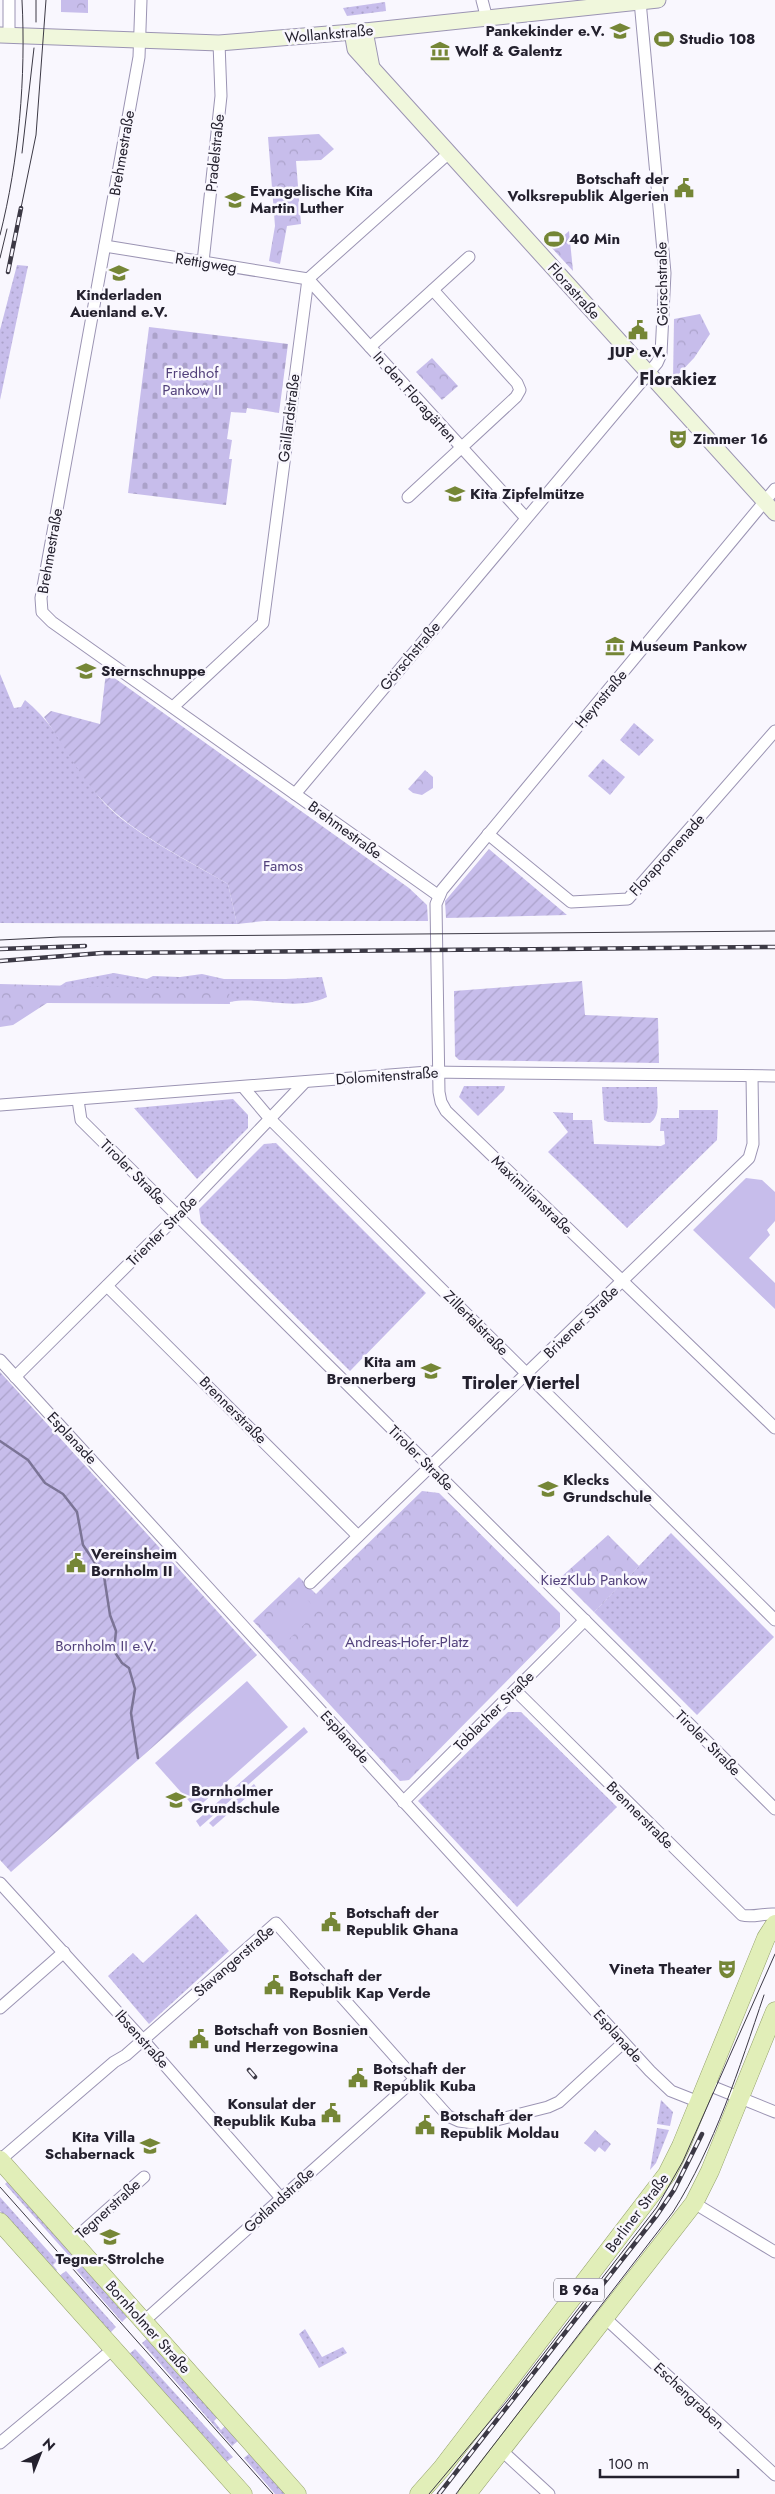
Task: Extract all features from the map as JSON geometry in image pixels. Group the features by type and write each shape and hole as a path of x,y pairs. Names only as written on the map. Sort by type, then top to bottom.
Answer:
{"main road":[{"name":"Wollankstraße","path":"5,35 219,43 486,19 564,5 658,0"},
{"name":"Florastraße","path":"358,32 355,49 372,69 770,508"},
{"name":"Berliner Straße","path":"419,2494 442,2468 662,2182 675,2159 766,1938 775,1924"},
{"name":"B 96a","path":"467,2494 694,2203 710,2171 775,2011"},
{"name":"Bornholmer Straße","path":"0,2160 297,2494"},
{"path":"0,2222 242,2494"}],"street":[{"path":"5,35 9,0"},
{"name":"Brehmestraße","path":"141,0 140,39 105,246 40,605 42,612 52,622 438,896"},
{"path":"482,0 486,19"},
{"name":"Görschstraße","path":"295,794 662,354 665,273 640,1"},
{"name":"Pradelstraße","path":"203,262 219,126 221,96 219,43"},
{"path":"308,279 450,154"},
{"name":"Rettigweg","path":"105,246 308,279"},
{"name":"In den Floragärten","path":"370,347 469,257"},
{"name":"In den Floragärten","path":"308,279 526,518"},
{"name":"Gaillardstraße","path":"172,708 263,623 308,279"},
{"name":"In den Floragärten","path":"408,497 516,397 520,390 517,383 433,290"},
{"name":"Heynstraße","path":"438,896 488,834 770,508 775,489"},
{"name":"Florapromenade","path":"488,834 567,900 574,902 628,899 775,731"},
{"name":"Maximilianstraße","path":"438,896 436,904 439,1072 441,1102 446,1111 775,1428"},
{"name":"Dolomitenstraße","path":"0,1105 439,1072 775,1076"},
{"name":"Brixener Straße","path":"310,1583 749,1158 753,1144 752,1076"},
{"name":"Trienter Straße","path":"15,1376 108,1286 271,1120 305,1082"},
{"name":"Zillertalstraße","path":"244,1088 271,1120 775,1620"},
{"name":"Tiroler Straße","path":"78,1100 81,1120 775,1809"},
{"name":"Brennerstraße","path":"108,1286 358,1536"},
{"name":"Esplanade","path":"0,1360 402,1802 662,2084 671,2091 699,2102"},
{"name":"Toblacher Straße","path":"402,1802 584,1620"},
{"name":"Brennerstraße","path":"515,1690 742,1915 750,1917 763,1913 775,1914"},
{"name":"Ibsenstraße","path":"0,1883 143,2040 281,2198"},
{"name":"Stavangerstraße","path":"0,2160 114,2062 126,2055 276,1923 448,2116 471,2124 494,2122 559,2102 624,2043"},
{"path":"0,2008 64,1952"},
{"name":"Gotlandstraße","path":"143,2322 415,2079"},
{"path":"706,2084 775,2112"},
{"name":"Tegnerstraße","path":"72,2241 144,2177"},
{"path":"694,2203 775,2252"},
{"name":"Eschengraben","path":"604,2317 775,2475"},
{"path":"0,2443 113,2349"},
{"path":"501,2450 548,2494"}],"green space":[{"path":"61,0 88,0 88,13 61,12"},
{"path":"385,2 386,11 347,16 343,8"},
{"path":"319,134 334,149 321,160 296,161 301,224 287,226 280,264 269,261 275,226 268,137"},
{"path":"569,231 573,271 551,247"},
{"path":"17,265 28,266 0,400 0,330"},
{"path":"700,314 710,334 694,358 673,380 674,319"},
{"name":"Friedhof Pankow II","path":"149,327 288,344 279,413 247,408 246,413 231,412 227,439 232,440 229,459 232,459 226,505 128,493"},
{"path":"432,358 458,386 442,400 416,372"},
{"name":"Famos","path":"106,672 409,888 427,905 428,921 264,921 237,924 228,884 162,846 115,812 86,781 44,717 51,711 100,724"},
{"path":"0,674 14,708 21,707 25,700 36,710 56,734 90,785 110,809 159,845 228,884 237,924 0,923"},
{"path":"634,723 654,740 639,756 620,740"},
{"path":"603,759 625,777 610,795 588,776"},
{"path":"425,770 433,777 433,788 422,795 413,793 408,789"},
{"path":"489,849 567,915 446,918 445,901"},
{"path":"114,973 147,979 153,976 180,977 202,974 224,979 322,977 327,997 315,1001 291,1004 254,1001 230,1002 60,986 66,982"},
{"path":"582,981 585,1015 658,1018 659,1063 459,1060 455,1056 454,991"},
{"path":"0,984 229,990 230,1004 47,1003 13,1025 0,1027"},
{"path":"464,1086 505,1086 504,1090 478,1116 459,1097"},
{"path":"602,1087 657,1087 658,1107 656,1116 650,1123 608,1122 604,1120"},
{"path":"233,1099 248,1115 248,1128 197,1179 134,1108"},
{"path":"679,1110 718,1110 717,1140 627,1228 548,1152 568,1132 553,1112 573,1113 573,1120 592,1120 594,1144 661,1146 665,1144 664,1131 660,1131 661,1118 679,1118"},
{"path":"276,1143 426,1293 350,1371 201,1223 199,1209 264,1144"},
{"path":"746,1178 762,1180 775,1192 775,1221 767,1230 770,1235 749,1258 775,1283 775,1309 693,1230"},
{"name":"Bornholm II e.V.","path":"0,1372 257,1655 11,1872 0,1860"},
{"name":"Andreas-Hofer-Platz","path":"422,1491 439,1493 560,1613 560,1627 409,1780 400,1781 253,1621 299,1577 316,1594"},
{"path":"671,1533 774,1637 697,1715 594,1612"},
{"name":"KiezKlub Pankow","path":"608,1535 639,1566 594,1612 560,1578"},
{"path":"301,1593 318,1611 284,1644 267,1626"},
{"path":"247,1681 288,1727 196,1809 155,1763"},
{"path":"508,1712 521,1712 617,1807 517,1907 418,1801"},
{"path":"304,1727 308,1732 200,1827 196,1821"},
{"path":"254,1784 257,1788 213,1827 209,1823"},
{"path":"196,1914 229,1951 149,2024 108,1976 133,1953 143,1963"},
{"path":"661,2100 673,2112 670,2126 657,2124"},
{"path":"657,2128 669,2130 656,2163 650,2170"},
{"path":"595,2130 611,2144 605,2152 599,2147 595,2152 584,2143"},
{"path":"9,2180 75,2254 71,2258 5,2184"},
{"path":"0,2197 57,2261 53,2265 57,2270 54,2273 0,2211"},
{"path":"79,2258 129,2315 122,2322 72,2265"},
{"path":"66,2271 116,2327 110,2333 59,2276"},
{"path":"305,2329 322,2357 343,2347 347,2353 319,2368 299,2334"},
{"path":"149,2337 219,2416 214,2421 221,2430 226,2425 239,2440 232,2446 142,2343"},
{"path":"135,2349 233,2457 225,2463 128,2355"},
{"path":"250,2453 287,2494 275,2494 244,2458"}],"waterway":[{"name":"Eschengraben","path":"0,1441 28,1460 45,1483 63,1494 77,1512 83,1545 97,1566"},
{"name":"Eschengraben","path":"100,1570 104,1576 110,1615 116,1631 114,1651 122,1663 129,1668 135,1689 131,1713 138,1758"}],"tram line":[{"path":"0,235 7,207 20,118 23,59 22,0"},
{"path":"36,0 36,22"},
{"path":"21,208 36,135 46,0"},
{"path":"22,153 34,48"},
{"path":"0,258 7,229"},
{"path":"0,940 60,937 775,931"},
{"path":"429,2494 507,2401 657,2207 683,2161 775,1954"},
{"path":"456,2494 673,2212 714,2133 764,1995"},
{"path":"0,2187 273,2494"}],"railway":[{"path":"8,272 21,208"},
{"path":"0,949 85,946"},
{"path":"0,961 102,953 775,947"},
{"path":"249,2070 255,2077"},
{"path":"439,2494 657,2215 674,2190 702,2134"}],"place":[{"name":"Pankekinder e.V.","path":"620,31"},
{"name":"Studio 108","path":"664,39"},
{"name":"Wolf & Galentz","path":"440,51"},
{"name":"Botschaft der Volksrepublik Algerien","path":"684,188"},
{"name":"Evangelische Kita Martin Luther","path":"235,200"},
{"name":"40 Min","path":"554,239"},
{"name":"Kinderladen Auenland e.V.","path":"119,273"},
{"name":"JUP e.V.","path":"638,330"},
{"name":"Zimmer 16","path":"678,439"},
{"name":"Kita Zipfelmütze","path":"455,494"},
{"name":"Museum Pankow","path":"615,646"},
{"name":"Sternschnuppe","path":"86,671"},
{"name":"Kita am Brennerberg","path":"431,1371"},
{"name":"Klecks Grundschule","path":"548,1489"},
{"name":"Vereinsheim Bornholm II","path":"76,1563"},
{"name":"Bornholmer Grundschule","path":"176,1800"},
{"name":"Botschaft der Republik Ghana","path":"331,1922"},
{"name":"Vineta Theater","path":"727,1969"},
{"name":"Botschaft der Republik Kap Verde","path":"274,1985"},
{"name":"Botschaft von Bosnien und Herzegowina","path":"199,2039"},
{"name":"Botschaft der Republik Kuba","path":"358,2078"},
{"name":"Konsulat der Republik Kuba","path":"331,2113"},
{"name":"Botschaft der Republik Moldau","path":"425,2125"},
{"name":"Kita Villa Schabernack","path":"150,2146"},
{"name":"Tegner-Strolche","path":"110,2237"}],"district":[{"name":"Florakiez","path":"678,379"},
{"name":"Tiroler Viertel","path":"521,1383"}]}
